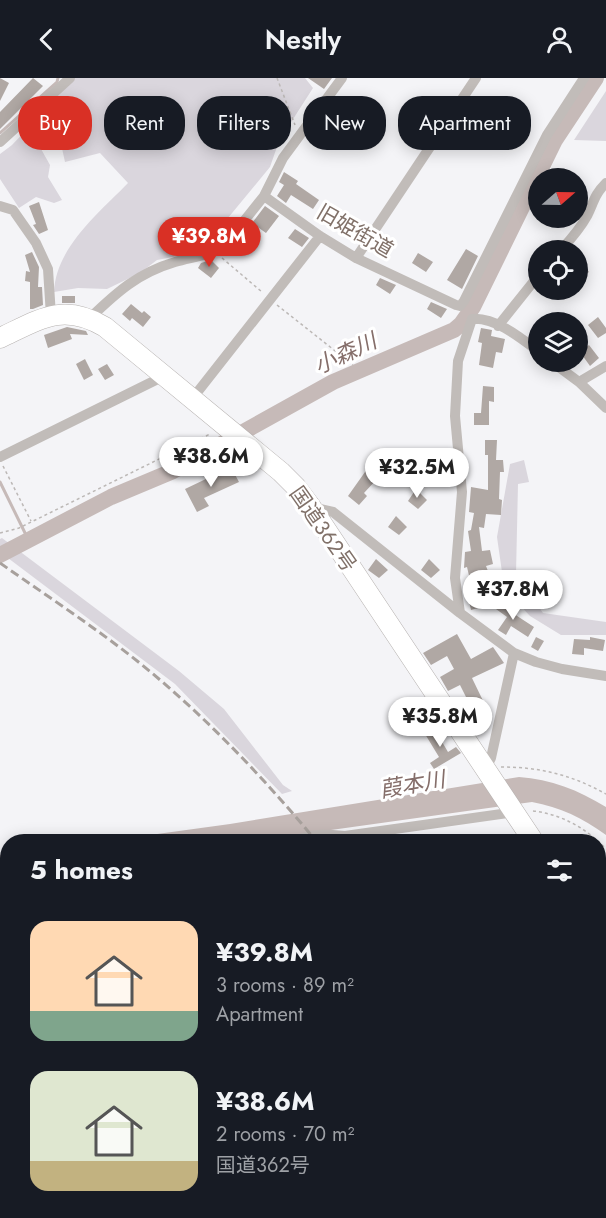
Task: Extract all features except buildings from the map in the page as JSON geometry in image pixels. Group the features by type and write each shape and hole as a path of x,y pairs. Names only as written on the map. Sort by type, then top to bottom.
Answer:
{"highway":[{"name":"国道362号","path":"0,338 51,316 75,314 90,318 105,327 192,399 222,430 245,442 281,472 311,507 488,771 518,811 530,834"}],"street":[{"path":"0,142 70,78"},
{"path":"90,318 120,289 143,273 176,261 215,252 224,246 264,196 283,158 342,78"},
{"path":"356,258 476,78"},
{"path":"460,613 455,578 462,492 455,416 458,361 472,319 464,301 547,135 584,78"},
{"path":"570,240 588,214 596,193 606,183"},
{"name":"旧姫街道","path":"264,196 320,236 356,258 460,306 464,301"},
{"path":"0,206 13,210 48,269 51,316"},
{"path":"192,399 320,236"},
{"path":"498,326 528,288"},
{"path":"472,319 480,318 498,326 528,345"},
{"path":"579,382 606,366"},
{"path":"566,372 606,408"},
{"path":"0,459 164,376"},
{"path":"311,507 333,512 514,653 562,669 606,676"},
{"path":"488,771 514,653"},
{"path":"359,834 518,811"}],"path":[{"path":"277,78 300,136"},
{"path":"215,252 269,299 353,365"},
{"path":"0,533 19,528 222,430"},
{"path":"0,459 31,522"},
{"path":"488,771 524,767 552,771 574,778 606,794"},
{"path":"518,811 545,813 569,821 591,834"}],"shaded area":[{"path":"68,78 305,78 313,88 308,96 303,96 303,104 291,122 291,96 197,96 197,150 276,150 270,167 223,224 201,244 183,255 157,260 140,273 107,289 78,288 54,292 62,260 71,246 92,219 128,183 100,153 65,162 62,150 92,150 92,96 56,96 56,92"},
{"path":"606,91 606,141 574,140"},
{"path":"18,139 18,150 42,150 50,165 48,177 62,200 54,203 36,197 19,208 0,179 0,154"},
{"path":"524,460 529,482 518,484 516,574 543,613 606,622 606,635 561,635 530,616 514,599 502,572 497,537 510,464"},
{"path":"2,538 179,671 224,709 283,785 292,791 282,794 175,684 0,552 0,539"},
{"path":"519,777 564,786 606,807 606,834 571,814 532,802 303,834 157,834"}],"waterway":[{"path":"0,133 57,82 58,78"},
{"name":"小森川","path":"0,555 111,497 173,471 333,382 454,330 473,307 555,140 596,78"},
{"path":"0,482 28,539"}],"railway":[{"path":"0,563 107,638 165,684 233,749 310,834"}],"water label":[{"name":"葭本川","path":"412,784"}]}
